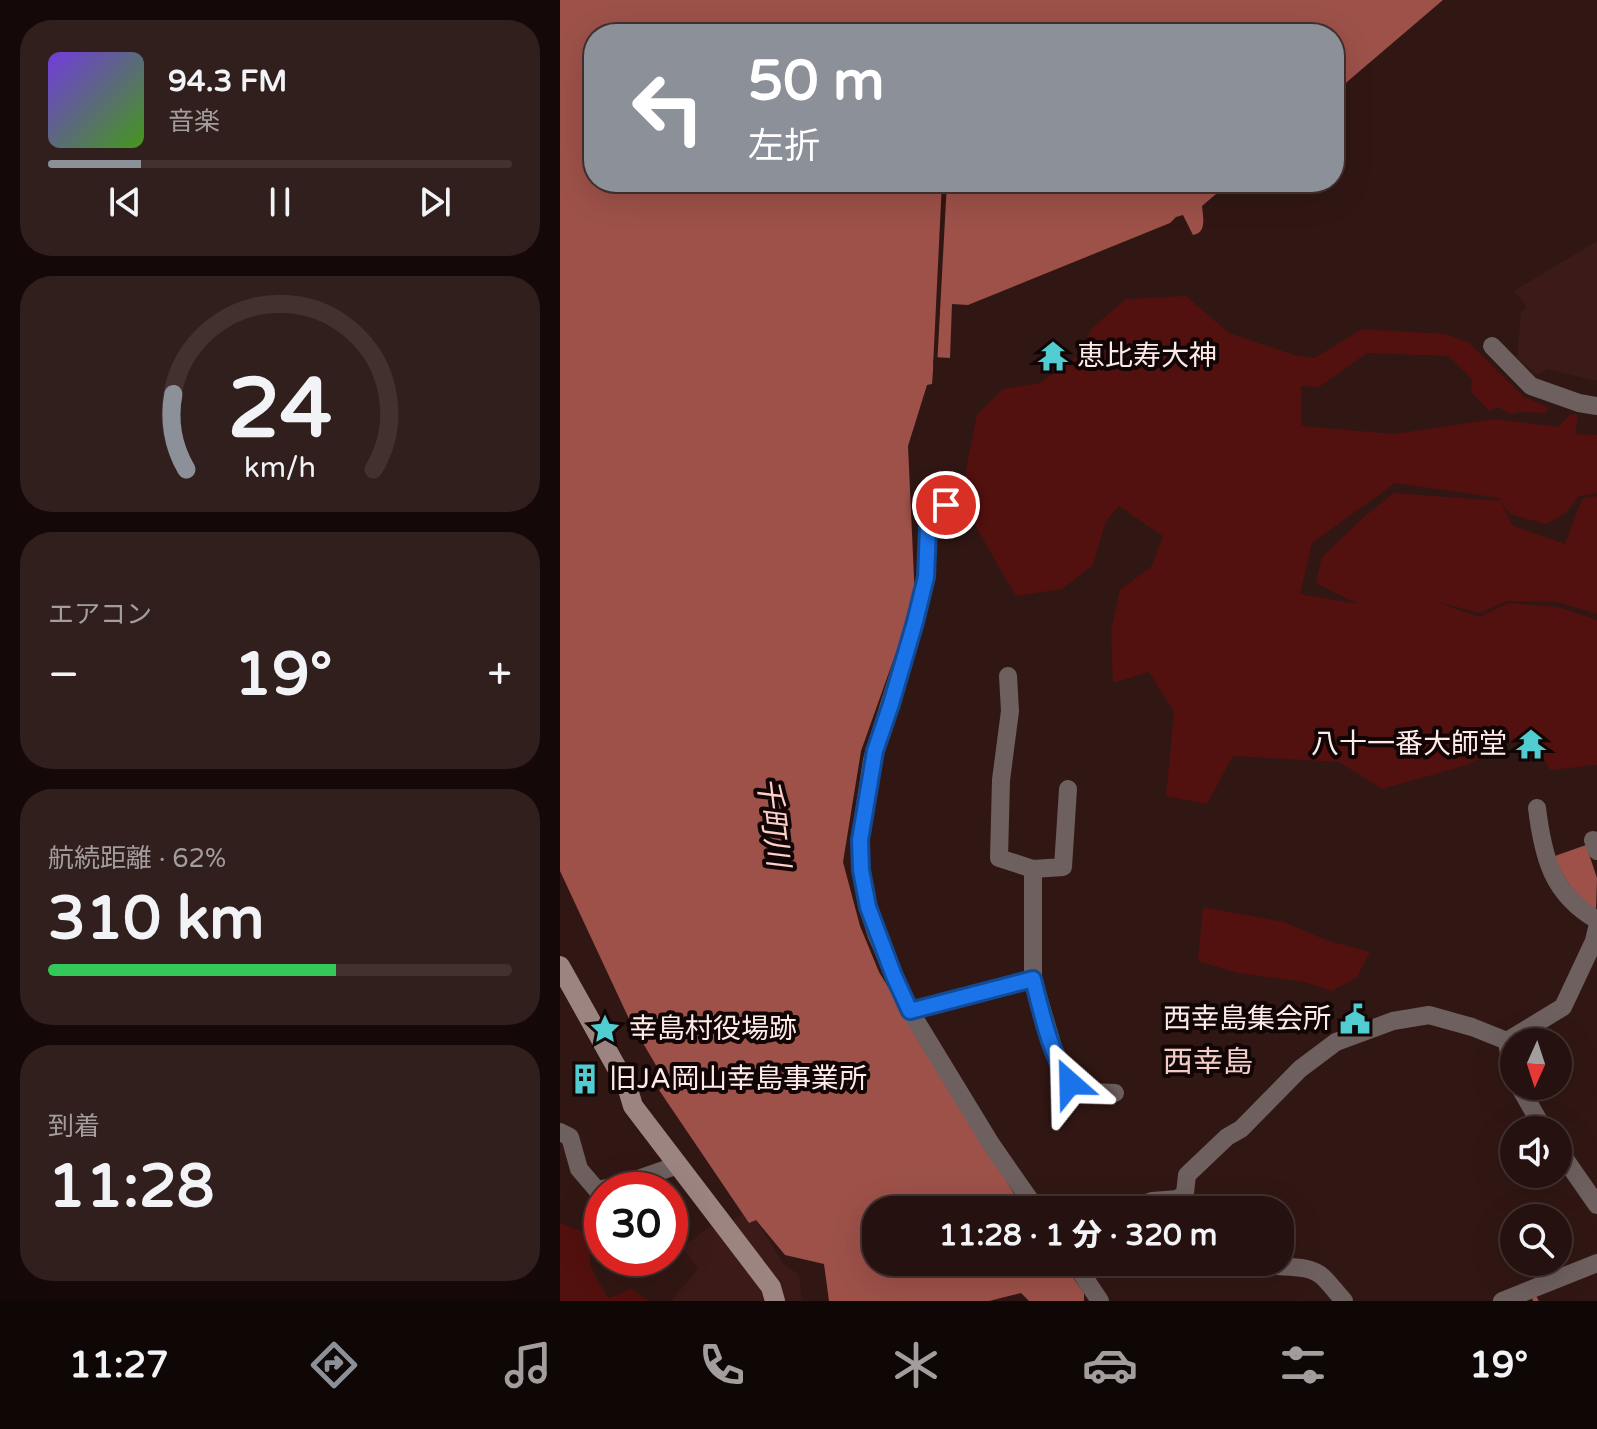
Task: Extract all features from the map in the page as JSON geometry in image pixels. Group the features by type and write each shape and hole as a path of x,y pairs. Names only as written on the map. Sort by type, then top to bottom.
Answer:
{"main road":[{"path":"560,966 627,1086 633,1106 771,1287 775,1301"}],"street":[{"path":"1492,346 1531,386 1597,406"},
{"path":"946,505 946,512 928,528 926,577 875,751 860,840 861,870 868,907 910,1011 991,1144 1027,1196"},
{"path":"1008,676 1010,711 1001,780 999,858 1033,869 1063,867 1068,789"},
{"path":"1537,808 1540,837 1548,865 1564,893 1579,910 1597,920"},
{"path":"1033,869 1033,979 1053,1047 1070,1083 1091,1092 1115,1093"},
{"path":"1528,1028 1563,1007 1596,937"},
{"path":"910,1011 1033,979"},
{"path":"1187,1196 1187,1175 1227,1137 1241,1129 1300,1069 1336,1042 1393,1021 1429,1015 1500,1038"},
{"path":"560,1132 570,1137 579,1169 597,1190 678,1165"},
{"path":"1572,1169 1597,1205"},
{"path":"1182,1196 1185,1193"},
{"path":"1502,1301 1539,1294 1597,1263"},
{"path":"1294,1268 1321,1274 1344,1301"},
{"path":"1083,1276 1100,1301"}],"shaded area":[{"path":"1597,241 1597,381 1547,369 1538,375 1517,358 1521,313 1527,307 1514,291"},
{"path":"1186,296 1229,333 1297,356 1315,358 1362,329 1445,334 1468,342 1523,396 1549,408 1544,413 1511,414 1498,407 1489,411 1471,392 1472,379 1448,356 1367,353 1319,387 1301,386 1301,426 1394,434 1495,419 1558,427 1571,414 1578,415 1575,434 1597,435 1597,493 1579,496 1566,513 1546,524 1510,514 1501,503 1513,526 1565,544 1582,499 1597,496 1597,614 1557,602 1507,601 1480,613 1437,602 1479,617 1509,603 1558,607 1597,620 1597,765 1550,770 1529,731 1467,765 1382,789 1339,762 1233,756 1207,804 1166,796 1174,712 1149,672 1113,683 1111,630 1120,590 1152,566 1163,536 1119,506 1106,521 1093,565 1062,589 1016,596 977,529 964,480 977,415 1003,389 1040,383 1078,356 1092,328 1126,299","holes":["1395,483 1499,498 1501,501 1394,493 1322,557 1316,583 1358,604 1300,594 1312,543"]},
{"path":"1203,907 1284,922 1326,940 1370,952 1357,977 1332,991 1305,982 1237,973 1198,961"},
{"path":"742,1214 749,1223 755,1219 784,1264 799,1275 802,1301 781,1301 727,1224"},
{"path":"715,1222 769,1301 671,1301 698,1269 688,1256 688,1243"},
{"path":"560,1223 584,1232 584,1276 596,1276 608,1298 631,1289 649,1301 560,1301"}],"water":[{"name":"千町川","path":"560,0 1443,0 1344,84 1344,24 584,24 584,192 1218,192 1202,206 1203,224 1197,234 1193,235 1183,215 1176,217 1170,223 968,305 952,304 950,358 934,357 932,384 927,385 908,446 915,599 861,751 843,862 860,926 879,972 1015,1196 862,1196 862,1276 1072,1276 1084,1293 1084,1301 1029,1301 1021,1293 989,1301 829,1301 824,1264 785,1255 756,1220 749,1223 659,1090 667,1084 630,1021 560,871"},
{"path":"1586,845 1597,878 1596,910 1580,901 1552,857"}],"pier":[{"path":"942,192 946,192 937,367 933,367"}],"place":[{"name":"恵比寿大神","path":"1053,356"},
{"name":"八十一番大師堂","path":"1531,744"},
{"name":"西幸島集会所","path":"1355,1019"},
{"name":"幸島村役場跡","path":"605,1029"},
{"name":"旧JA岡山幸島事業所","path":"585,1079"}],"district":[{"name":"西幸島","path":"1208,1062"}],"route":[{"path":"946,505 946,512 928,528 926,577 872,760 860,840 861,870 868,907 877,936 910,1011 1033,979 1053,1047 1070,1083"}]}
